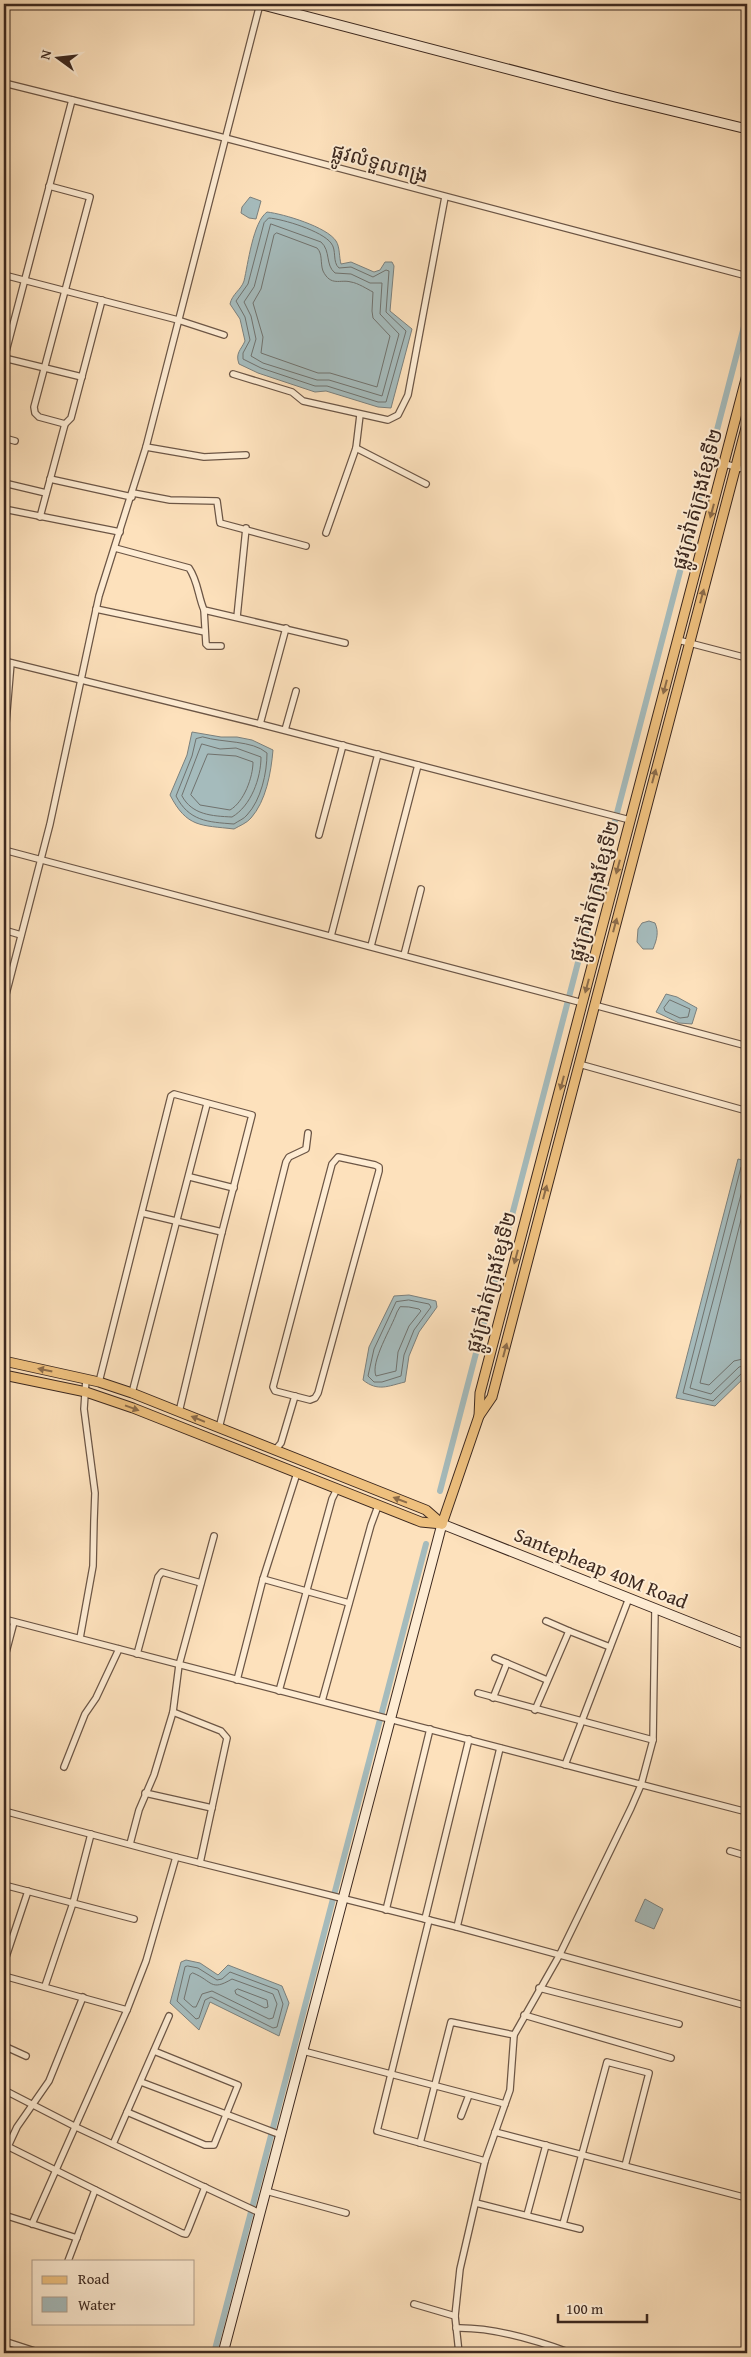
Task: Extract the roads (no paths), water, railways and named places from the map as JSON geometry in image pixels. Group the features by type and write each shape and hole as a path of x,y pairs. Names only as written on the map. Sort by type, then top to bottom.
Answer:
{"main road":[{"name":"ផ្លូវក្រវ៉ាត់ក្រុងខ្សែទី២","path":"479,1416 480,1393 583,1002 627,820 678,640 747,375"},
{"name":"ផ្លូវក្រវ៉ាត់ក្រុងខ្សែទី២","path":"442,1524 479,1416 492,1397 747,424"},
{"path":"627,820 642,823"},
{"path":"583,1002 594,1005"},
{"path":"4,1361 99,1382 132,1393 426,1510 442,1524"},
{"path":"4,1375 86,1392 133,1408 421,1522 442,1524"}],"street":[{"path":"4,1002 50,824 96,609 146,447 260,4 615,97 747,129"},
{"name":"ផ្លូវលំទួលពង្រ","path":"4,82 225,138 445,198 747,276"},
{"path":"72,100 4,358 82,377"},
{"path":"49,186 90,197 44,368 34,413 39,417 65,424"},
{"path":"232,374 292,392 303,401 388,420 398,415 405,402 445,198"},
{"path":"4,275 178,320 224,335"},
{"path":"40,517 65,424 71,418 102,300"},
{"path":"326,533 356,448 360,415"},
{"path":"4,438 15,441"},
{"path":"146,447 204,457 246,455"},
{"path":"356,448 426,484"},
{"path":"724,464 747,470"},
{"path":"50,479 132,495 170,500 217,501 220,523 246,528 306,546"},
{"path":"4,483 46,493"},
{"path":"4,509 120,532"},
{"path":"237,617 246,528"},
{"path":"115,548 189,568 195,577 198,596 204,610 206,645 221,646"},
{"path":"96,609 205,632"},
{"path":"204,610 345,643"},
{"path":"260,724 286,628"},
{"path":"678,640 747,658"},
{"path":"4,661 285,730 627,820"},
{"path":"4,747 12,663"},
{"path":"285,730 296,691"},
{"path":"319,835 343,745"},
{"path":"331,936 378,754"},
{"path":"370,946 418,765"},
{"path":"4,850 583,1002"},
{"path":"404,955 421,889"},
{"path":"4,930 21,935"},
{"path":"594,1005 747,1046"},
{"path":"579,1064 747,1112"},
{"path":"99,1382 171,1096 174,1094 252,1115 179,1412"},
{"path":"132,1393 190,1177 207,1104"},
{"path":"219,1428 286,1162 290,1157 306,1149 308,1133"},
{"path":"338,1157 375,1165 379,1167 379,1172 318,1393 315,1398 310,1400 295,1396 275,1391 274,1384 332,1164 338,1157"},
{"path":"190,1177 234,1188"},
{"path":"142,1213 222,1232"},
{"path":"80,1638 93,1566 94,1493 84,1409 86,1379"},
{"path":"275,1450 281,1443 295,1396"},
{"path":"237,1680 263,1580 297,1473"},
{"path":"279,1691 336,1489"},
{"path":"322,1701 378,1506"},
{"path":"223,2353 255,2210 266,2191 388,1718 442,1524"},
{"name":"Santepheap 40M Road","path":"442,1524 747,1645"},
{"path":"130,1844 145,1793 154,1775 173,1712 179,1665 214,1536"},
{"path":"137,1654 158,1577 162,1572 201,1582"},
{"path":"263,1580 349,1603"},
{"path":"565,1765 629,1598"},
{"path":"459,2353 455,2316 460,2269 485,2161 510,2090 514,2035 559,1956 615,1843 641,1784 652,1740 655,1608"},
{"path":"4,1619 747,1812"},
{"path":"546,1621 610,1647"},
{"path":"4,1660 14,1622"},
{"path":"536,1710 569,1631"},
{"path":"64,1767 85,1714 96,1698 119,1649"},
{"path":"495,1658 547,1680"},
{"path":"494,1698 507,1663"},
{"path":"478,1693 652,1740"},
{"path":"173,1712 226,1735 227,1738 200,1863"},
{"path":"386,1910 430,1729"},
{"path":"469,1739 377,2131 485,2161"},
{"path":"457,1927 500,1748"},
{"path":"145,1793 212,1808"},
{"path":"4,1811 176,1857 427,1919 747,2006"},
{"path":"45,1986 73,1903 91,1834"},
{"path":"730,1852 747,1856"},
{"path":"32,2224 57,2172 127,2010 146,1960 176,1857"},
{"path":"4,1885 134,1919"},
{"path":"4,1963 28,1891"},
{"path":"4,1976 127,2010"},
{"path":"540,1988 679,2024"},
{"path":"4,2155 12,2137 49,2081 83,1998"},
{"path":"524,2015 671,2058"},
{"path":"113,2144 169,2016"},
{"path":"420,2143 451,2022 514,2035"},
{"path":"4,2046 26,2056"},
{"path":"303,2050 505,2104"},
{"path":"127,2112 209,2146 214,2145 238,2084 154,2051"},
{"path":"563,2224 607,2062 649,2073 626,2166"},
{"path":"141,2082 279,2135"},
{"path":"4,2090 76,2127 255,2210"},
{"path":"461,2116 469,2095"},
{"path":"495,2132 747,2198"},
{"path":"4,2133 12,2137"},
{"path":"527,2215 546,2145"},
{"path":"7,2146 186,2234 205,2187"},
{"path":"68,2260 95,2190"},
{"path":"266,2191 346,2213"},
{"path":"476,2202 580,2229"},
{"path":"4,2216 77,2238"},
{"path":"414,2304 455,2316"},
{"path":"456,2328 476,2327 571,2353"},
{"path":"4,2341 23,2350 41,2353"}],"water":[{"path":"250,197 261,201 256,219 249,218 241,213 242,207"},
{"path":"267,212 284,215 324,231 336,241 341,264 351,262 374,272 380,270 385,262 392,262 394,266 390,311 412,329 391,408 378,407 326,391 315,392 258,373 239,364 238,354 245,341 240,319 230,304 244,281 249,254 258,225"},
{"path":"192,732 252,740 273,750 271,768 264,795 249,820 234,829 196,823 183,814 170,795 187,755"},
{"path":"649,921 655,923 657,929 656,939 653,949 643,949 637,942 638,929 642,923"},
{"path":"666,994 677,997 697,1008 692,1024 679,1023 656,1012"},
{"path":"738,1159 747,1161 747,1375 715,1406 676,1398"},
{"path":"409,1295 436,1301 437,1307 419,1332 409,1356 405,1382 383,1387 368,1384 363,1380 369,1347 394,1296"},
{"path":"645,1899 663,1909 654,1929 635,1921"},
{"path":"186,1960 200,1963 218,1975 228,1965 282,1986 289,2003 279,2036 210,2002 199,2030 170,2003 181,1962"}],"waterway":[{"path":"440,1491 747,315"},
{"path":"214,2353 426,1544"}]}
